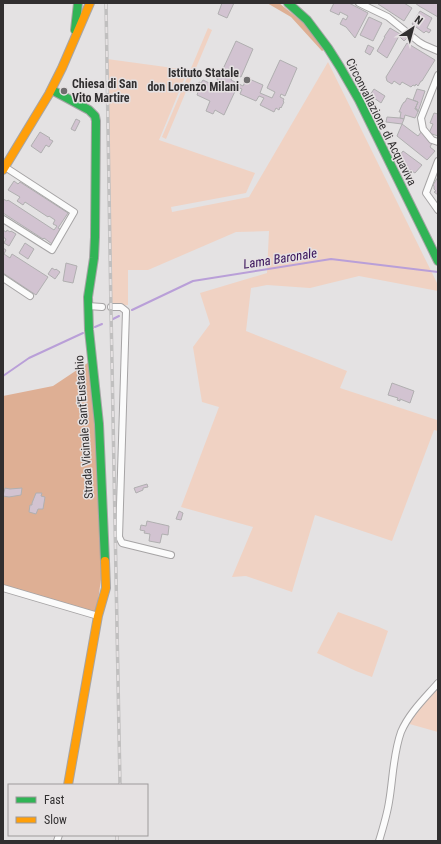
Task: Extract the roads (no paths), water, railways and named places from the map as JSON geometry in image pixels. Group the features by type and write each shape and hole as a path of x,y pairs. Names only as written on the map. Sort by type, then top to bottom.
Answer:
{"street":[{"path":"74,39 78,3"},
{"path":"3,219 52,250 74,212 4,169 52,90 90,3"},
{"name":"Circonvallazione di Acquaviva","path":"288,3 307,20 340,67 359,100 438,261"},
{"path":"359,3 388,17 424,45 438,51"},
{"path":"438,75 421,118 423,130 432,140 438,142"},
{"name":"Strada Vicinale Sant'Eustachio","path":"52,90 89,110 95,116 96,121 95,238 88,306 89,330 99,424 106,588 98,616 68,784"},
{"path":"438,161 426,193 438,210"},
{"path":"3,278 30,296"},
{"path":"88,306 102,307"},
{"path":"111,307 121,307 126,311 119,537 122,543 171,555"},
{"path":"3,588 53,604 98,616"},
{"path":"379,841 389,804 395,759 401,733 412,714 438,683"}],"waterway":[{"name":"Lama Baronale","path":"132,310 193,281 331,259 438,272"},
{"name":"Lama Baronale","path":"111,320 119,316"},
{"name":"Lama Baronale","path":"95,327 102,324"},
{"name":"Lama Baronale","path":"3,376 29,358 83,333"}],"railway":[{"path":"106,3 120,784"},
{"path":"117,836 117,841"}],"place":[{"name":"Istituto Statale don Lorenzo Milani","path":"247,80"},
{"name":"Chiesa di San Vito Martire","path":"64,91"}]}
